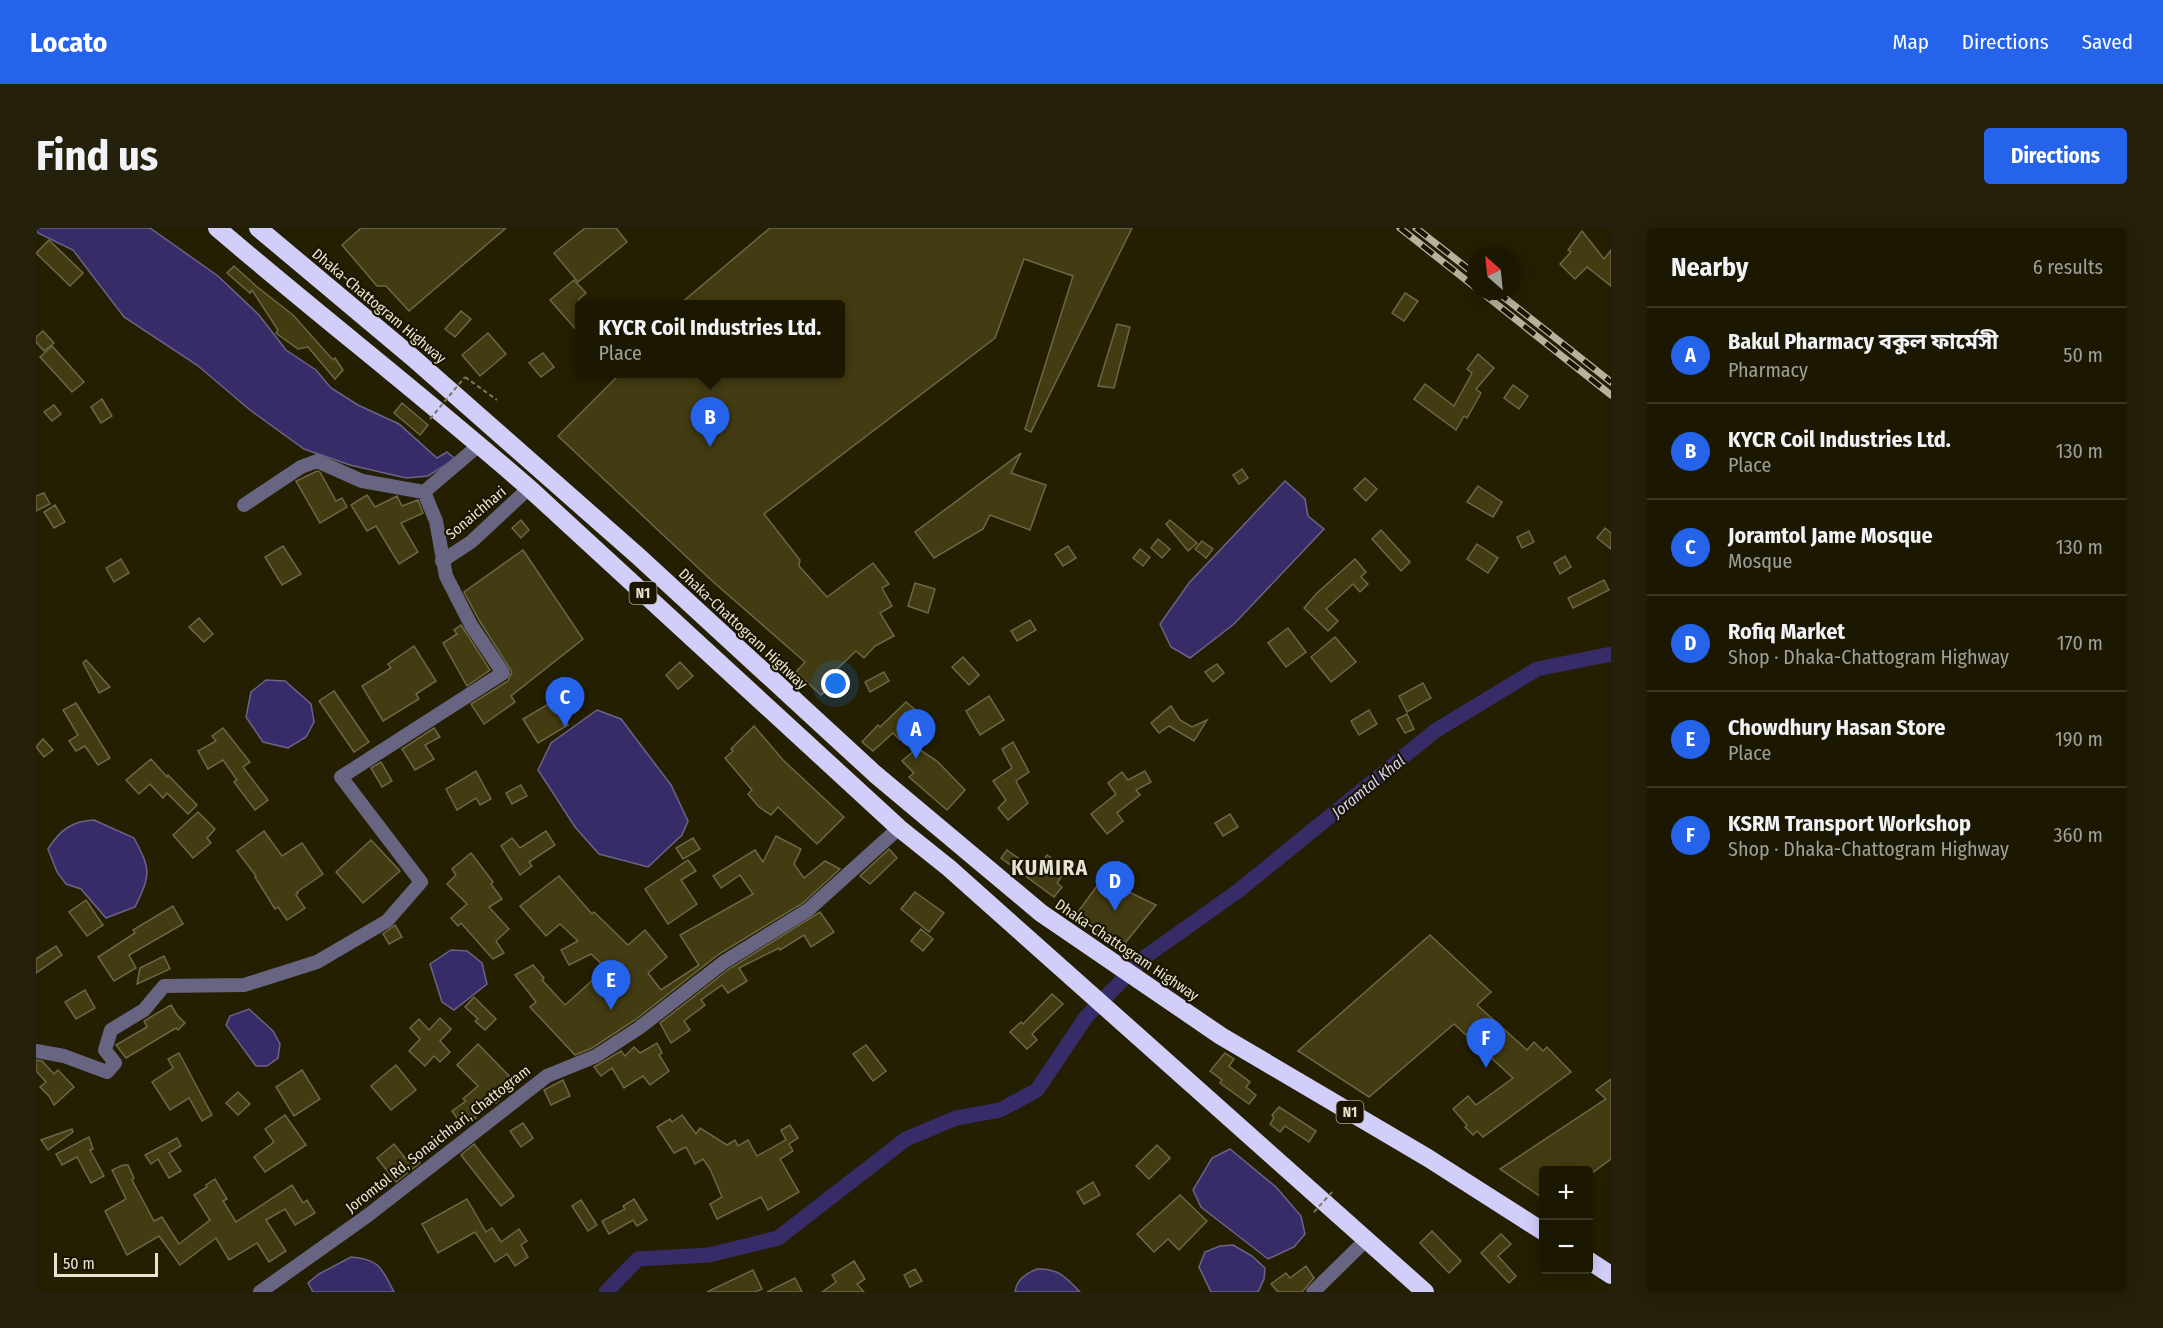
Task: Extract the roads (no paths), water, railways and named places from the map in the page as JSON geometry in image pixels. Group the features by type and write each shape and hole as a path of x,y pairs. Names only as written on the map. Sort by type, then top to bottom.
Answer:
{"highway":[{"name":"N1","path":"217,228 529,488 899,828 949,868 1425,1292"},
{"name":"Dhaka-Chattogram Highway","path":"264,232 412,357 638,556 875,774 1041,913 1221,1036 1428,1158 1539,1229"},
{"path":"1593,1263 1611,1275"}],"street":[{"path":"424,492 479,445"},
{"path":"244,505 301,467 317,462 362,481 424,492"},
{"name":"Sonaichhari","path":"442,561 471,542 529,488"},
{"path":"36,1051 64,1056 107,1072 116,1063 105,1050 111,1030 144,1010 164,986 244,985 317,962 387,921 421,882 341,777 503,673 471,625 446,576 436,520 424,492"},
{"name":"Joromtol Rd, Sonaichhari, Chattogram","path":"260,1292 368,1216 547,1076 596,1056 639,1028 724,962 808,910 899,828"},
{"path":"1313,1292 1366,1240"}],"waterway":[{"name":"Joramtal Khal","path":"606,1292 638,1259 709,1255 778,1238 906,1139 956,1118 1000,1110 1037,1090 1086,1017 1145,957 1238,891 1435,731 1537,669 1611,654"}],"railway":[{"path":"1400,228 1467,281"},
{"path":"1416,228 1467,268"},
{"path":"1491,300 1611,395"},
{"path":"1507,300 1611,382"}],"place":[{"name":"KYCR Coil Industries Ltd.","path":"710,447"},
{"name":"Joramtol Jame Mosque","path":"565,727"},
{"name":"Bakul Pharmacy বকুল ফার্মেসী","path":"916,759"},
{"name":"Rofiq Market","path":"1115,911"},
{"name":"Chowdhury Hasan Store","path":"611,1010"},
{"name":"KSRM Transport Workshop","path":"1486,1068"}],"district":[{"name":"KUMIRA","path":"1050,868"}]}
